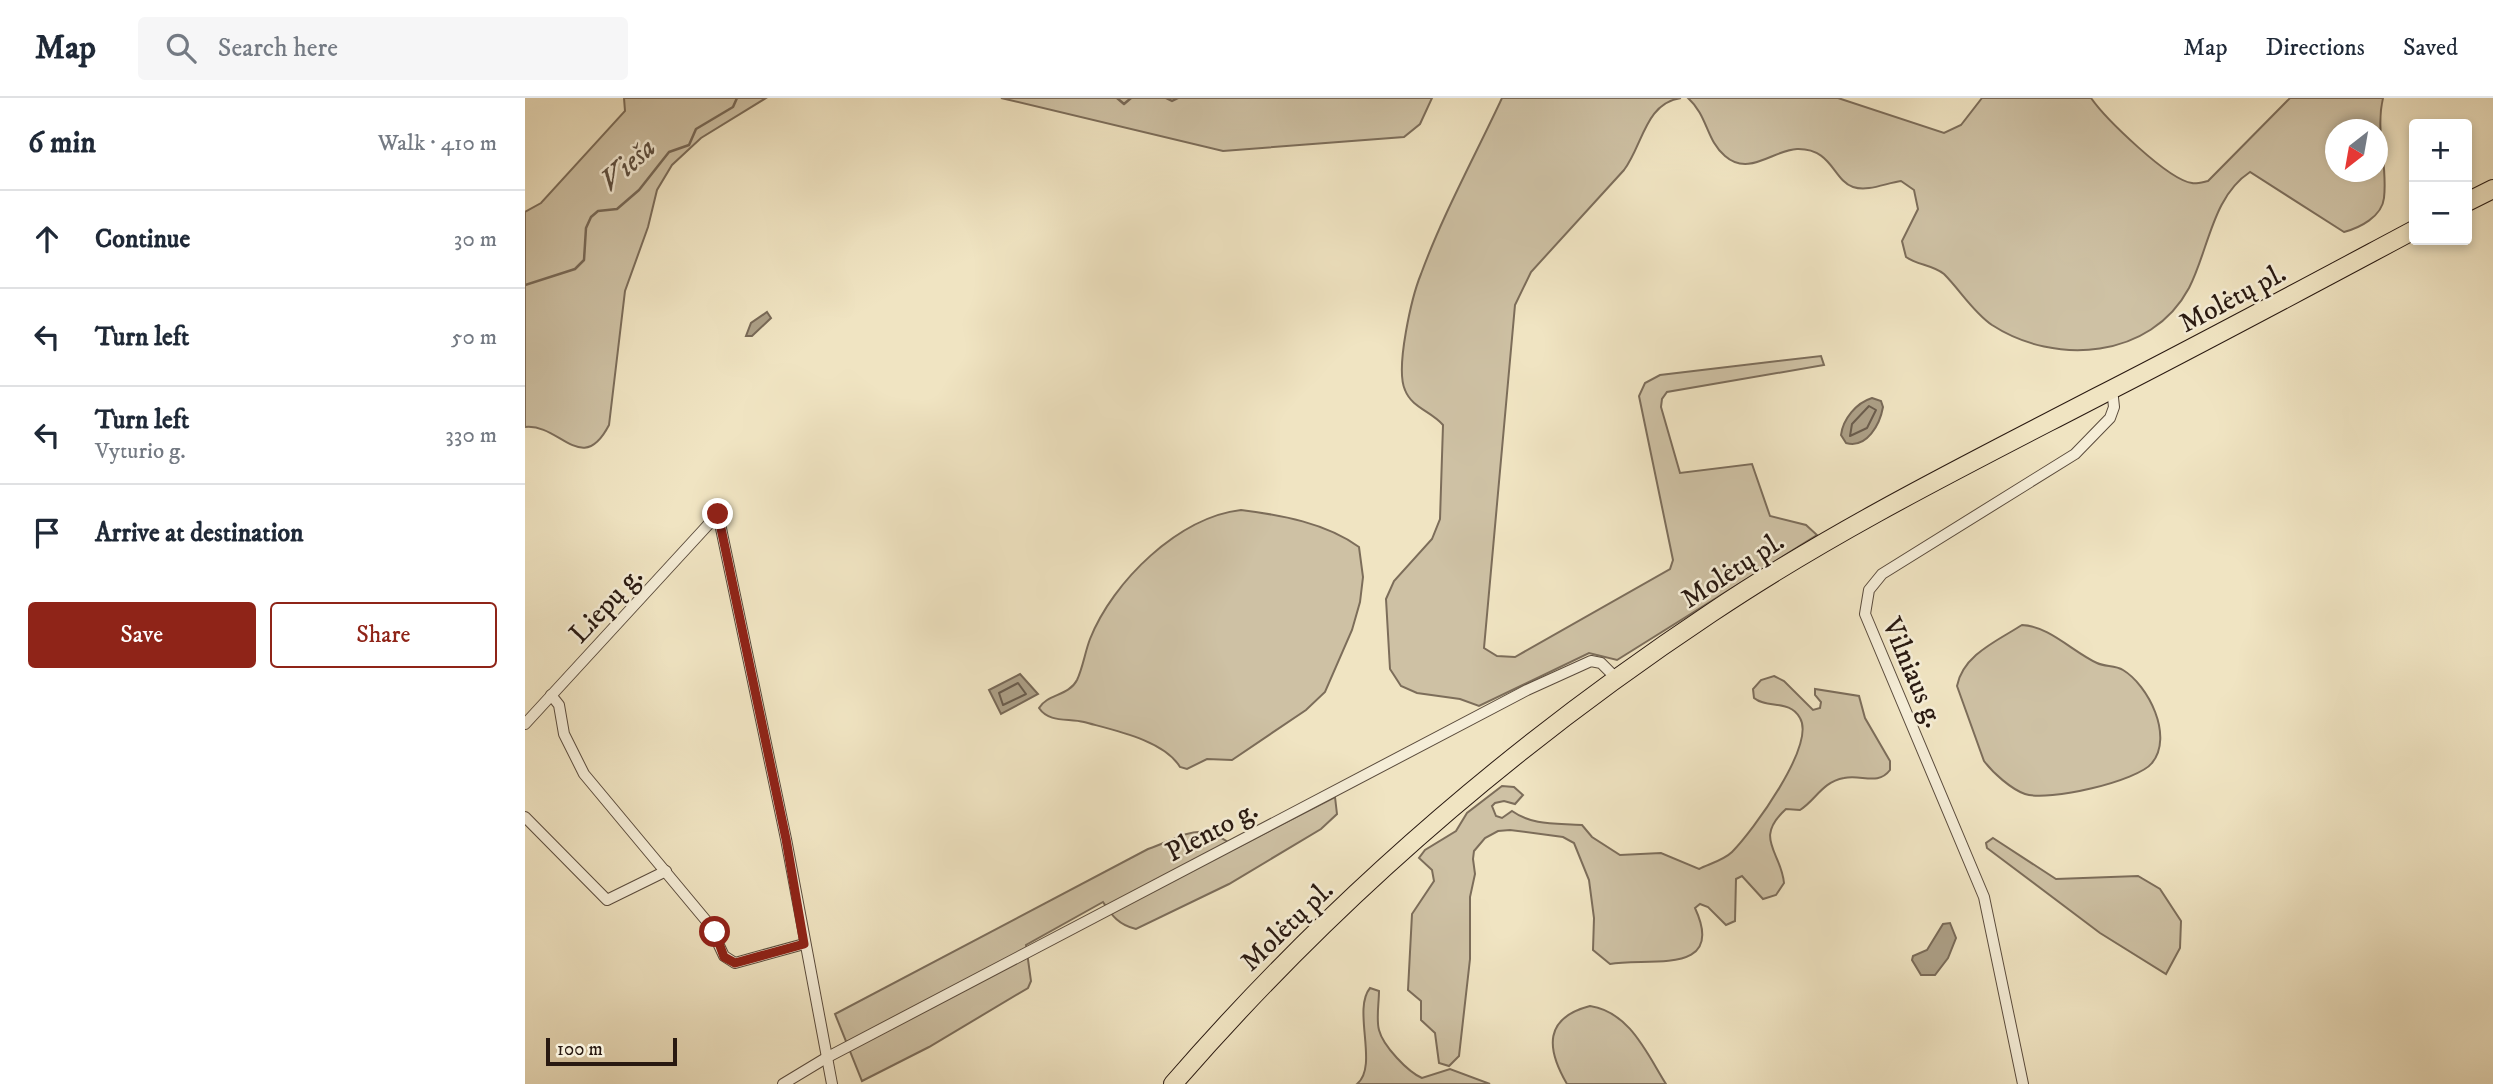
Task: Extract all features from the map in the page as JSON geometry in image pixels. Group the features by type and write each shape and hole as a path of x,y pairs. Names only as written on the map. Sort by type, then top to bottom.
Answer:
{"highway":[{"path":"2472,200 2493,189"},
{"name":"Molėtų pl.","path":"1173,1084 1271,975 1472,790 1616,678 1713,611 1819,545 1957,469 2409,233"}],"street":[{"name":"Vilniaus g.","path":"2023,1084 1984,897 1865,614 1865,600 1882,574 2075,454 2098,434 2110,418 2114,408 2112,389"},
{"name":"Liepų g.","path":"525,724 718,514 786,839 804,944"},
{"name":"Plento g.","path":"826,1058 1527,690 1591,661 1601,663 1616,678"},
{"path":"551,695 559,705 564,734 584,774 715,932 724,957 735,963 804,944 832,1084"},
{"path":"525,817 607,900 666,871"},
{"path":"783,1084 826,1058"}],"shaded area":[{"path":"624,98 766,98 701,138 672,165 657,190 648,227 625,291 609,425 599,440 589,447 580,447 538,428 525,427 525,212 541,203 625,111"},
{"path":"1001,98 1432,98 1420,124 1404,137 1223,151"},
{"path":"1502,98 1681,98 1669,102 1652,116 1624,170 1531,272 1515,305 1484,648 1497,656 1515,657 1670,569 1673,560 1639,396 1645,383 1660,375 1821,356 1824,365 1667,392 1661,407 1680,473 1752,464 1770,516 1806,525 1817,535 1617,660 1589,653 1479,706 1460,699 1417,693 1401,686 1390,669 1386,599 1394,581 1432,539 1440,519 1443,425 1412,401 1405,390 1402,366 1409,315 1417,284 1439,229"},
{"path":"1688,98 1838,98 1944,133 1961,125 1982,98 2091,98 2123,133 2153,160 2181,179 2195,183 2208,181 2290,98 2383,98 2380,119 2325,119 2325,182 2385,182 2384,198 2374,216 2356,228 2344,232 2250,172 2237,183 2219,209 2196,273 2172,312 2151,330 2127,342 2072,350 2017,338 1992,325 1944,274 1906,257 1902,241 1918,209 1914,190 1901,181 1871,188 1853,187 1841,178 1825,159 1809,150 1788,150 1752,163 1734,162 1714,143 1700,112"},
{"path":"1241,510 1318,526 1359,547 1363,577 1360,602 1352,630 1325,692 1306,710 1232,760 1207,759 1187,769 1180,767 1162,750 1137,737 1084,722 1053,718 1043,713 1039,708 1043,703 1069,689 1077,680 1090,639 1101,617 1115,595 1151,555 1194,525 1218,515"},
{"path":"2022,625 2042,630 2097,663 2120,668 2132,677 2149,699 2159,726 2158,752 2152,763 2129,777 2112,783 2072,792 2036,796 2020,792 1992,771 1984,761 1957,686 1960,675 1974,657"},
{"path":"1774,676 1784,681 1813,710 1820,708 1821,702 1815,695 1815,689 1859,696 1865,718 1890,761 1890,770 1875,779 1850,777 1836,780 1800,810 1786,809 1776,819 1770,837 1784,883 1776,895 1763,899 1742,876 1736,879 1735,921 1726,925 1708,907 1700,904 1695,908 1702,930 1700,945 1692,954 1678,959 1610,964 1593,950 1594,918 1589,880 1574,843 1563,837 1510,830 1498,831 1485,838 1474,851 1473,859 1475,874 1470,897 1470,959 1459,1056 1449,1066 1439,1063 1435,1033 1421,1020 1421,1001 1408,990 1412,914 1434,881 1432,870 1419,858 1425,850 1456,831 1467,813 1502,786 1514,787 1523,795 1515,804 1504,801 1495,803 1492,806 1496,816 1502,818 1512,811 1537,821 1582,825 1592,837 1620,855 1661,853 1699,869 1721,860 1741,842 1767,808 1799,748 1802,731 1796,712 1754,698 1753,689 1761,680"},
{"path":"1335,797 1337,814 1321,829 1229,884 1136,929 1117,919 1103,902 1026,945 1031,981 1028,988 929,1047 862,1081 835,1014 1148,849 1193,832 1213,834 1236,848"},
{"path":"1993,838 2056,879 2138,876 2160,889 2181,921 2180,948 2166,974 2100,933 1987,848 1986,843"},
{"path":"1370,988 1379,991 1378,1021 1381,1036 1391,1051 1410,1070 1422,1078 1450,1069 1490,1084 1357,1084 1366,1065 1363,1010"},
{"path":"1590,1006 1616,1016 1627,1025 1666,1084 1567,1084 1555,1058 1553,1036 1564,1018"}],"water":[{"path":"767,312 771,318 752,336 746,336 751,323"},
{"path":"1872,398 1881,401 1883,407 1876,427 1866,439 1853,444 1846,443 1841,435 1847,418 1861,404"},
{"path":"1020,674 1038,694 1001,714 989,690"},
{"path":"1950,923 1956,938 1948,958 1935,975 1921,975 1912,960 1913,956 1927,950 1943,924"}],"waterway":[{"name":"Vieša","path":"525,285 575,269 584,260 586,228 591,217 598,211 617,209 639,190 669,152 689,145 696,129 733,107 737,98"},
{"name":"Vieša","path":"1117,98 1124,104 1131,98"},
{"name":"Vieša","path":"1166,98 1172,101 1178,98"}],"route":[{"path":"715,932 724,957 735,963 804,944 786,839 718,514"}]}
